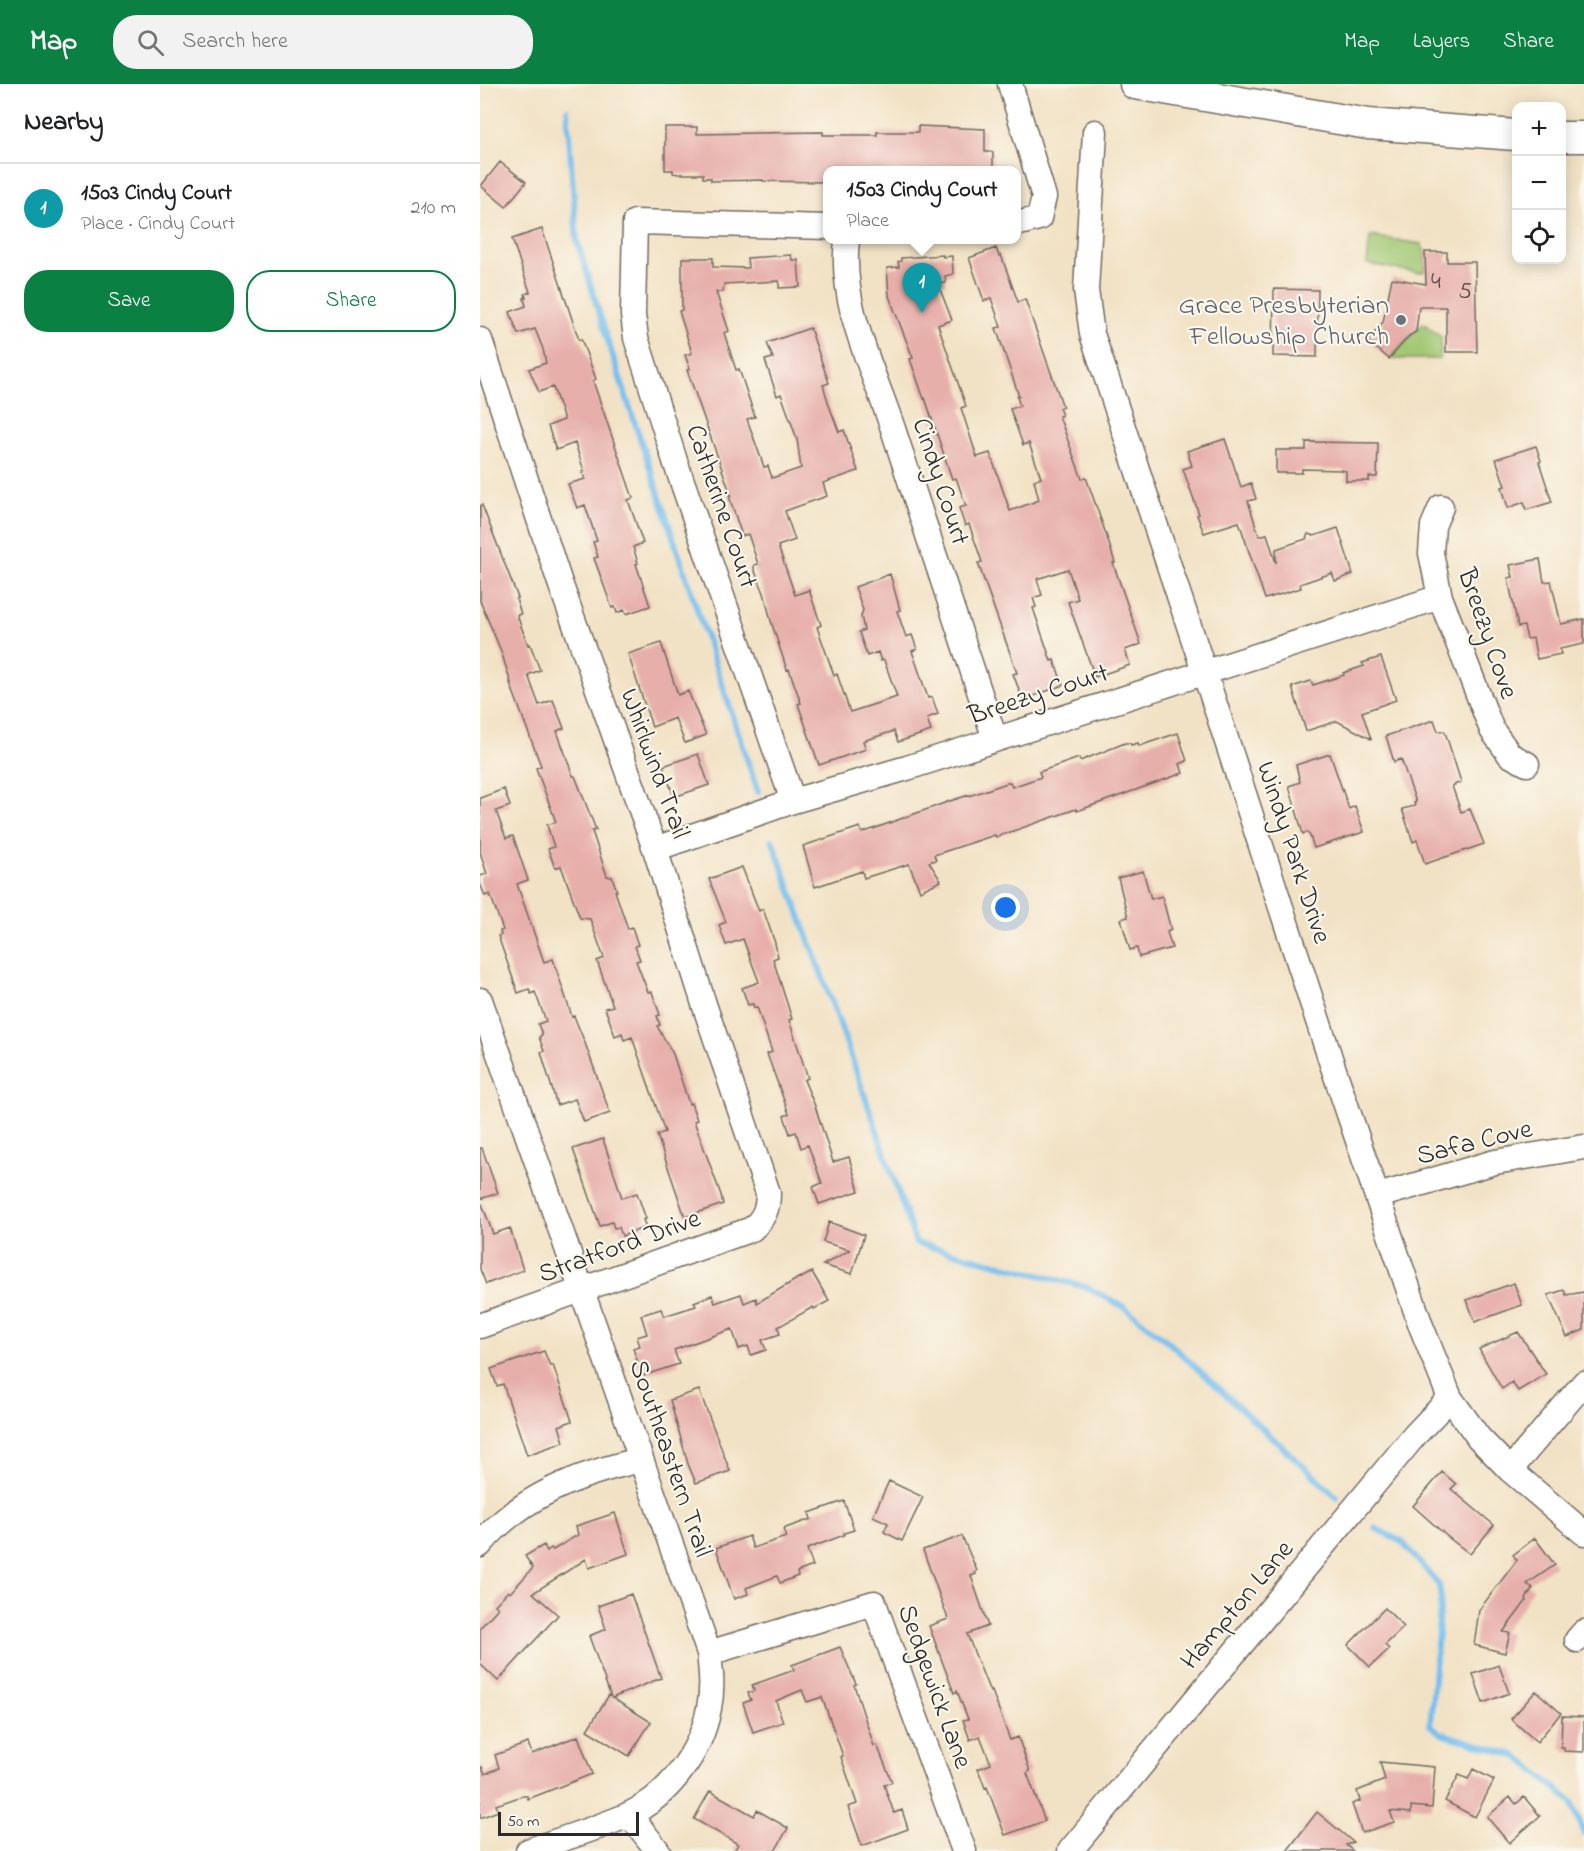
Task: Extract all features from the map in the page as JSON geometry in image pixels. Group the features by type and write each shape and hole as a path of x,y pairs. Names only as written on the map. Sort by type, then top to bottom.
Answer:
{"main road":[{"path":"1135,84 1368,124 1512,135"},
{"path":"1566,137 1584,138"}],"street":[{"path":"1010,84 1044,197 1028,221"},
{"name":"Windy Park Drive","path":"1095,132 1086,290 1092,334 1333,1067 1421,1326 1450,1398 1479,1438 1510,1470 1584,1533"},
{"name":"Catherine Court","path":"793,801 675,461 636,338 633,315 635,222 823,227"},
{"name":"Cindy Court","path":"847,244 848,290 855,320 891,421 995,739"},
{"name":"Whirlwind Trail","path":"480,340 559,580 655,849 704,1004 768,1193 768,1208"},
{"name":"Breezy Cove","path":"1441,507 1433,526 1431,553 1440,597 1492,730 1510,755 1527,764"},
{"name":"Breezy Court","path":"655,849 793,801 907,768 1440,597"},
{"name":"Southeastern Trail","path":"480,1000 709,1653 711,1680 709,1708 698,1742 673,1781 652,1799 629,1814 528,1851"},
{"name":"Safa Cove","path":"1378,1196 1495,1162 1584,1147"},
{"name":"Stratford Drive","path":"480,1326 752,1229 762,1220 768,1208"},
{"path":"1510,1470 1584,1383"},
{"name":"Hampton Lane","path":"1070,1851 1415,1435 1450,1398"},
{"path":"480,1545 517,1512 562,1484 591,1472 641,1460"},
{"name":"Sedgewick Lane","path":"709,1653 873,1603 964,1851"},
{"path":"629,1814 658,1851"}],"green space":[{"path":"1370,236 1421,244 1425,252 1425,271 1419,273 1367,264"},
{"path":"1423,323 1441,337 1440,359 1395,359 1391,357"}],"building":[{"path":"918,126 985,129 985,152 993,152 993,166 823,166 823,182 711,181 711,178 703,178 703,174 678,174 673,173 673,170 665,170 665,127 697,127 697,134 823,132 823,135 877,135 877,132 918,132"},
{"path":"500,162 526,182 506,207 481,186"},
{"path":"542,229 579,340 581,339 596,379 593,381 633,498 628,500 643,543 633,547 638,563 636,564 650,606 626,614 624,610 617,613 615,607 612,608 594,558 598,557 593,542 597,541 585,505 577,508 568,484 585,479 575,443 556,450 548,426 564,420 553,387 539,392 529,369 546,363 543,349 535,329 518,334 510,312 526,306 525,294 530,292 512,239"},
{"path":"996,248 999,256 1001,255 1018,302 1025,299 1063,407 1059,408 1062,415 1059,416 1082,479 1086,477 1141,644 1125,650 1130,665 1095,677 1068,602 1078,599 1068,569 1037,579 1042,595 1033,598 1036,607 1033,608 1051,661 1054,660 1063,685 1023,700 1013,674 1017,673 978,563 982,562 969,524 965,526 959,508 966,506 956,478 952,479 910,359 913,358 889,296 887,268 899,267 898,262 901,258 952,256 953,274 945,276 946,283 938,284 952,320 938,325 966,406 961,408 977,457 990,453 1010,511 1039,500 1034,480 1041,478 1029,443 1023,445 1010,409 1020,406 1017,397 1019,396 996,328 1001,327 991,298 984,301 969,258"},
{"path":"1425,252 1447,252 1447,262 1475,262 1477,352 1446,352 1446,307 1419,307 1416,332 1409,336 1389,359 1368,341 1383,322 1392,278 1426,284"},
{"path":"791,255 792,260 798,260 800,287 779,288 779,281 724,284 723,292 716,292 729,331 724,333 755,417 747,419 764,467 768,466 772,478 801,468 797,439 781,394 777,396 765,360 773,358 767,343 810,328 829,383 823,385 829,405 839,432 844,430 858,471 823,483 827,496 785,511 795,540 778,546 795,595 809,590 821,625 817,627 850,712 897,697 884,660 881,661 878,652 867,656 859,632 864,630 861,616 863,610 855,587 890,574 900,610 897,611 906,637 912,635 917,649 912,651 928,698 932,697 938,714 927,718 931,731 898,742 894,731 863,741 866,749 819,765 798,704 801,703 789,669 787,670 764,593 754,569 754,565 758,564 748,534 742,536 729,496 731,495 687,370 690,369 685,355 692,353 679,311 682,310 682,258 713,258 713,267 748,268 747,258"},
{"path":"1274,289 1318,290 1317,357 1273,356"},
{"path":"1225,439 1241,487 1251,483 1256,499 1248,501 1259,536 1267,534 1276,563 1276,549 1306,539 1308,534 1314,536 1338,528 1353,574 1335,581 1332,573 1300,584 1301,588 1265,599 1239,522 1204,533 1183,469 1192,466 1187,451"},
{"path":"1306,442 1378,443 1377,477 1369,477 1369,481 1346,481 1346,471 1341,470 1302,469 1302,473 1276,473 1276,450 1306,450"},
{"path":"1536,446 1552,502 1526,510 1524,502 1508,508 1502,487 1505,486 1496,459"},
{"path":"482,505 518,598 516,599 521,614 517,615 540,670 528,675 539,705 553,700 564,728 557,731 596,830 592,831 607,876 612,877 628,929 632,927 640,960 636,961 648,992 652,992 660,1015 657,1016 660,1025 657,1026 673,1054 721,1195 723,1204 685,1217 657,1135 665,1132 632,1037 624,1040 622,1033 615,1036 605,1008 613,1006 597,961 604,958 590,919 580,918 561,866 555,868 548,849 554,847 547,825 556,822 536,768 541,766 510,683 501,651 480,601 480,506"},
{"path":"1540,559 1544,582 1551,581 1561,624 1584,619 1584,644 1560,649 1561,654 1537,659 1533,638 1527,639 1524,626 1518,627 1508,578 1513,577 1510,565"},
{"path":"661,643 678,695 688,691 706,735 685,743 675,718 652,727 628,654"},
{"path":"1381,657 1396,700 1362,712 1371,739 1337,721 1306,731 1292,687 1311,681 1313,685 1344,675 1343,673 1364,666 1362,663"},
{"path":"1434,720 1438,731 1444,731 1446,735 1461,782 1452,786 1461,812 1470,809 1484,844 1425,864 1417,840 1413,842 1402,809 1415,806 1416,802 1401,759 1394,762 1386,736"},
{"path":"1178,733 1187,761 1180,764 1183,773 1077,811 1076,809 996,837 995,835 934,855 936,860 929,862 941,881 920,891 909,864 864,878 862,871 815,887 803,846 860,827 862,833 1010,782 1012,787 1041,777 1039,772 1079,758 1080,761 1125,743 1131,745 1138,743 1139,746"},
{"path":"698,754 709,785 674,797 663,766"},
{"path":"1330,754 1349,809 1355,806 1364,832 1314,848 1307,832 1303,834 1289,786 1300,782 1296,765"},
{"path":"504,789 510,806 496,811 506,838 513,836 528,880 517,884 544,962 553,959 572,1017 574,1016 585,1043 610,1113 584,1122 575,1099 557,1105 541,1052 544,1051 539,1037 542,1035 538,1024 546,1021 535,992 531,994 529,989 518,993 498,936 503,930 490,894 485,896 480,883 480,876 487,874 480,852 480,798"},
{"path":"742,867 759,911 763,909 775,943 778,957 773,959 792,1019 789,1020 808,1078 804,1080 833,1162 849,1157 859,1191 819,1204 813,1187 822,1183 808,1145 801,1148 796,1132 790,1134 784,1116 789,1114 767,1054 772,1052 757,1007 754,1008 753,1004 748,1005 742,988 759,982 743,939 726,945 719,925 726,922 709,879"},
{"path":"1143,871 1151,899 1162,896 1171,930 1167,932 1172,948 1139,957 1137,948 1130,950 1121,919 1128,917 1118,878"},
{"path":"603,1139 622,1198 637,1193 646,1219 643,1220 646,1227 622,1236 619,1227 614,1228 612,1222 600,1226 573,1149"},
{"path":"480,1148 482,1148 498,1193 480,1199"},
{"path":"480,1204 482,1204 493,1234 510,1228 523,1270 486,1284 480,1269"},
{"path":"829,1222 864,1235 852,1274 823,1265 850,1250 823,1242"},
{"path":"812,1272 829,1301 814,1309 813,1307 778,1327 780,1334 762,1340 766,1350 751,1355 748,1346 739,1349 732,1329 674,1350 679,1364 642,1376 633,1348 640,1346 637,1337 647,1334 641,1315 661,1309 664,1316 696,1306 694,1302 712,1295 715,1303 741,1294 744,1303 756,1298 757,1303"},
{"path":"1514,1283 1522,1305 1475,1322 1467,1300"},
{"path":"1564,1290 1566,1295 1584,1292 1584,1330 1567,1337 1548,1295"},
{"path":"1518,1332 1546,1374 1518,1391 1512,1382 1502,1389 1479,1349"},
{"path":"544,1351 550,1366 553,1365 572,1421 559,1426 564,1442 527,1455 503,1384 497,1386 491,1369"},
{"path":"699,1390 730,1471 696,1483 688,1464 670,1400"},
{"path":"1442,1472 1456,1484 1451,1489 1494,1525 1470,1554 1413,1506"},
{"path":"889,1481 923,1497 902,1541 884,1532 888,1523 873,1516"},
{"path":"844,1501 854,1530 807,1549 813,1566 797,1572 798,1576 780,1583 777,1576 746,1588 748,1594 734,1599 716,1548 749,1536 753,1548 786,1537 783,1529 811,1519 809,1513"},
{"path":"615,1513 628,1554 589,1568 586,1559 533,1593 558,1615 498,1681 480,1664 480,1628 498,1608 495,1605 508,1591 510,1593 533,1568 525,1556 544,1545 547,1551 551,1548 553,1550 578,1535 576,1526"},
{"path":"962,1536 977,1571 971,1576 988,1626 967,1634 1010,1740 1018,1737 1030,1771 1027,1773 1045,1821 1005,1835 978,1769 991,1764 980,1736 970,1740 963,1720 968,1719 957,1691 954,1693 929,1626 948,1619 923,1550"},
{"path":"1535,1538 1555,1565 1527,1584 1533,1588 1527,1600 1503,1632 1510,1633 1505,1653 1474,1645 1479,1610 1517,1560 1513,1555"},
{"path":"631,1594 661,1678 612,1698 651,1722 629,1756 587,1730 609,1695 611,1697 589,1636 606,1629 598,1606"},
{"path":"1385,1608 1404,1627 1385,1645 1389,1649 1370,1667 1348,1645"},
{"path":"840,1647 856,1684 854,1685 874,1746 877,1745 892,1782 884,1785 894,1813 902,1810 908,1829 862,1846 848,1807 857,1804 822,1697 807,1702 802,1690 776,1701 783,1722 753,1732 743,1703 751,1700 748,1693 754,1691 752,1685 794,1670 792,1665"},
{"path":"1499,1665 1509,1693 1483,1703 1473,1674"},
{"path":"1536,1691 1561,1713 1537,1742 1511,1719"},
{"path":"1562,1716 1584,1717 1584,1752 1564,1751 1564,1748 1561,1748"},
{"path":"578,1736 592,1774 528,1799 527,1796 522,1796 496,1805 498,1811 480,1818 480,1767 485,1774 499,1768 495,1755 528,1743 532,1754"},
{"path":"1380,1762 1435,1767 1432,1808 1411,1806 1411,1813 1390,1811 1394,1822 1362,1833 1352,1804 1360,1801 1357,1791 1385,1780"},
{"path":"1473,1769 1494,1780 1475,1817 1445,1801 1459,1775 1468,1779"},
{"path":"710,1791 754,1816 757,1810 788,1828 775,1851 734,1851 738,1844 694,1819"},
{"path":"1510,1797 1516,1804 1524,1797 1540,1816 1509,1843 1487,1817"},
{"path":"1317,1812 1353,1842 1346,1845 1353,1851 1287,1851"}],"waterway":[{"path":"567,110 577,241 611,351 758,792"},
{"path":"772,840 838,1019 916,1243 1086,1287 1124,1307 1165,1339 1337,1497"},
{"path":"1375,1528 1402,1542 1439,1585 1441,1598 1430,1725 1442,1734 1517,1756 1572,1802 1584,1833"}],"place":[{"name":"1503 Cindy Court","path":"922,313"},
{"name":"Grace Presbyterian Fellowship Church","path":"1401,320"}]}
